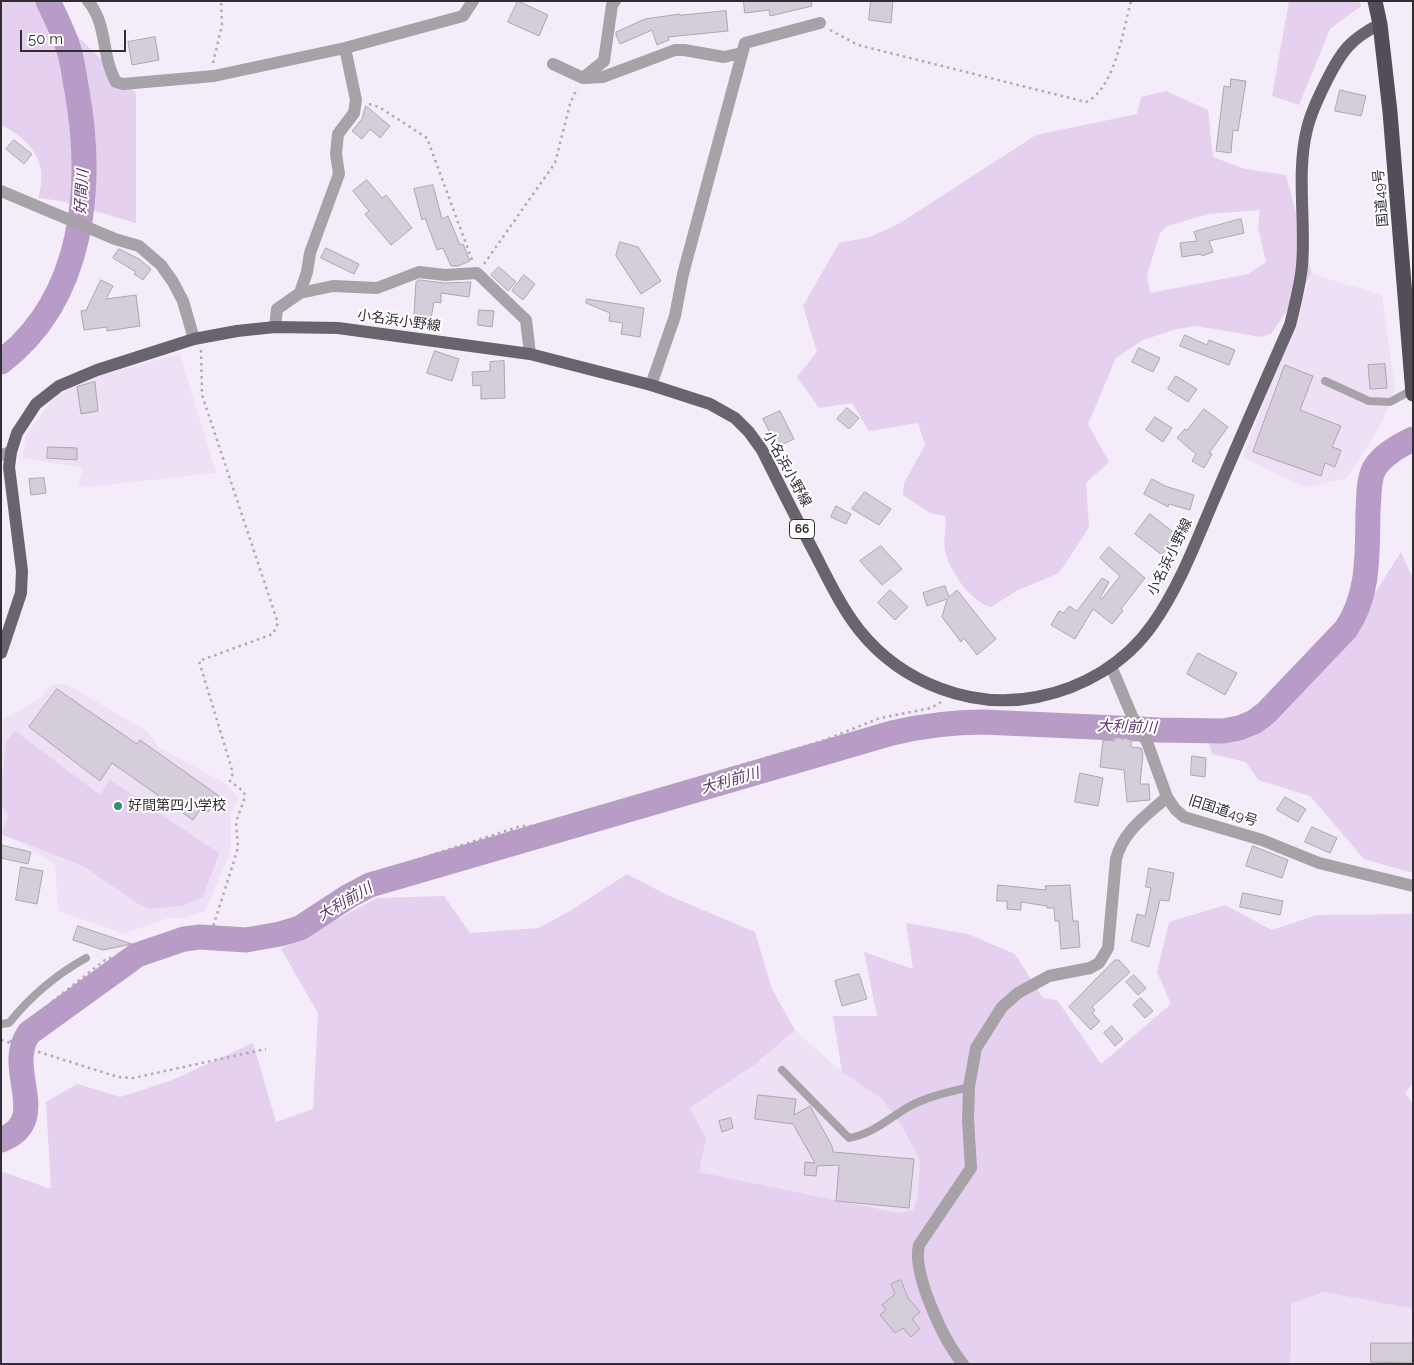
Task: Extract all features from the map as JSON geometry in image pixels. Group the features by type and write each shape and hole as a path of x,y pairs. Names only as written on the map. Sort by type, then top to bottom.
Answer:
{"highway":[{"name":"国道49号","path":"1374,1 1380,24 1390,112 1413,394"}],"main road":[{"name":"小名浜小野線","path":"1,653 15,614 20,593 22,571 10,467 6,453 36,404 59,386 97,370 196,339 237,331 275,327 338,328 530,354 651,385 710,404 735,418 749,432 762,450 840,602 861,632 885,656 915,677 947,692 983,700 1021,700 1051,694 1086,682 1111,666 1138,643 1176,586 1290,325 1300,290 1303,264 1302,162 1307,130 1315,104 1338,59 1349,43 1380,24"}],"street":[{"path":"88,1 99,18 111,72 116,82 123,84 214,76 345,48 464,16 473,1"},
{"path":"583,78 604,61 614,1"},
{"path":"651,385 675,316 684,274 745,43 820,23"},
{"path":"300,293 307,272 310,252 339,174 336,154 338,134 354,113 356,100 345,48"},
{"path":"553,64 583,78 603,78 675,50 724,57 742,53"},
{"path":"1,190 115,239 139,246 161,265 183,301 196,339"},
{"path":"275,327 277,309 300,293 333,286 377,288 420,272 477,273 526,320 530,354"},
{"name":"旧国道49号","path":"1111,666 1132,716 1145,739 1167,797 1175,809 1184,817 1262,840 1319,862 1413,886"},
{"path":"963,1364 952,1352 938,1325 924,1286 916,1254 919,1245 971,1168 968,1120 970,1087 976,1048 1002,1007 1018,993 1041,979 1090,968 1105,956 1108,948 1116,859 1119,846 1126,835 1167,797"}],"lane":[{"path":"1325,381 1369,402 1390,402 1413,390"},
{"path":"1,1024 9,1023 24,1005 70,968 86,958"},
{"path":"782,1070 849,1138 863,1136 910,1106 932,1096 970,1087"}],"path":[{"path":"214,76 213,57 222,25 221,1"},
{"path":"820,23 839,37 858,45 1086,102 1099,93 1112,70 1131,1"},
{"path":"477,273 555,163 570,104 583,78"},
{"path":"356,100 379,107 427,138 477,273"},
{"path":"196,339 202,395 278,623 273,634 199,660 233,773 230,781 244,792 245,797 236,822 238,848 213,927"},
{"path":"10,1042 54,1000 105,960 198,927 262,928 285,924 320,907 363,877 511,831 521,826 537,826 822,741 880,718 931,708 940,703 947,692"},
{"path":"511,831 519,850 544,840 854,748 893,744 945,727 974,726 1145,739"},
{"path":"1,1040 118,1077 133,1078 266,1049"}],"shaded area":[{"path":"1,1 41,1 136,93 136,223 61,201 38,198 42,174 35,154 21,138 1,125"},
{"path":"1289,1 1359,1 1361,6 1330,29 1299,105 1272,96"},
{"path":"1166,91 1208,110 1213,157 1245,169 1286,175 1312,274 1271,334 1261,337 1196,326 1176,329 1143,340 1116,358 1088,424 1109,462 1086,483 1089,527 1057,574 1018,590 991,607 976,599 962,585 951,568 945,551 945,516 930,513 903,495 904,483 925,445 918,423 869,431 852,403 819,408 797,377 817,352 803,306 839,243 870,237 900,223 1036,135 1137,114 1141,97","holes":["1260,210 1258,227 1266,262 1248,274 1150,293 1147,275 1160,233 1168,226 1208,214"]},
{"path":"1312,274 1382,295 1395,389 1380,426 1347,478 1306,488 1243,457"},
{"path":"180,354 216,473 78,488 83,468 22,458 26,435 57,393 96,376"},
{"path":"1401,552 1413,579 1413,873 1364,859 1310,796 1258,780 1246,762 1212,754 1209,743 1241,732 1268,716 1313,676 1351,629"},
{"name":"好間第四小学校","path":"66,684 148,732 159,747 226,784 239,799 231,813 231,843 228,858 205,911 183,918 168,918 124,934 58,911 55,865 20,842 1,834 1,721 41,698 51,685"},
{"path":"15,731 100,795 110,780 219,853 203,897 182,906 150,909 140,905 83,866 1,834 8,816 1,803 6,742"},
{"path":"627,874 665,894 755,932 772,989 795,1030 753,1066 690,1108 706,1138 699,1172 899,1213 913,1210 918,1196 920,1161 902,1126 882,1099 842,1072 833,1016 877,1016 864,952 913,969 906,923 968,934 1015,954 1043,998 1057,1000 1101,1064 1171,1004 1157,972 1169,922 1225,905 1272,930 1317,915 1413,914 1413,1083 1405,1093 1413,1104 1413,1309 1324,1292 1291,1304 1291,1352 1289,1364 1,1364 1,1171 51,1189 46,1102 77,1084 120,1097 170,1081 253,1043 276,1122 313,1109 318,1013 281,949 377,898 444,896 470,933 538,928 570,911"},
{"path":"795,1030 842,1072 882,1099 902,1126 920,1161 918,1196 913,1210 899,1213 699,1172 706,1138 690,1108 753,1066"},
{"path":"1324,1292 1413,1309 1413,1364 1289,1364 1291,1352 1291,1304"}],"building":[{"path":"518,1 548,15 539,36 508,22"},
{"path":"744,1 811,1 812,6 770,16 769,10 745,13"},
{"path":"871,1 893,1 891,23 869,20"},
{"path":"726,11 728,31 668,37 669,40 657,45 652,30 620,44 616,35 616,32 645,19 680,14"},
{"path":"155,37 159,60 132,65 128,42"},
{"path":"1231,79 1246,81 1238,131 1233,130 1231,153 1216,151 1224,86 1230,87"},
{"path":"1340,90 1366,96 1361,116 1335,111"},
{"path":"366,106 390,126 380,138 370,129 362,139 352,131 362,119"},
{"path":"14,140 32,154 24,164 6,149"},
{"path":"367,180 382,198 386,195 412,228 391,245 365,214 369,211 353,191"},
{"path":"433,185 442,219 448,216 460,245 463,244 470,261 458,266 451,266 443,248 437,250 425,218 422,220 414,189"},
{"path":"1241,219 1244,233 1209,241 1213,252 1202,256 1201,254 1182,257 1180,243 1197,241 1194,232"},
{"path":"620,242 638,247 661,281 641,294 616,256"},
{"path":"326,248 359,264 354,274 321,258"},
{"path":"119,249 139,259 151,269 143,280 134,274 136,272 113,258"},
{"path":"499,267 516,282 508,291 491,275"},
{"path":"524,275 535,284 523,300 512,291"},
{"path":"101,280 113,286 106,299 136,295 140,326 107,331 107,327 84,330 81,311 86,310"},
{"path":"420,280 444,283 471,282 469,297 441,293 441,303 434,302 431,318 414,315 416,282"},
{"path":"587,299 644,308 640,337 621,334 623,323 609,321 610,313 586,303"},
{"path":"479,310 494,311 492,327 478,325"},
{"path":"1185,335 1207,345 1209,340 1235,350 1229,365 1180,346"},
{"path":"1139,348 1160,358 1153,372 1132,362"},
{"path":"435,351 459,359 452,381 427,373"},
{"path":"504,361 505,398 481,399 481,385 473,386 472,372 490,371 490,362"},
{"path":"1385,364 1387,388 1370,389 1368,365"},
{"path":"1285,365 1313,376 1300,410 1341,426 1332,447 1341,450 1335,467 1325,463 1321,476 1253,452"},
{"path":"1176,376 1197,389 1188,402 1168,389"},
{"path":"95,382 98,411 81,414 77,387"},
{"path":"847,408 859,418 849,429 837,419"},
{"path":"1204,409 1228,427 1209,453 1212,454 1204,468 1192,461 1196,454 1177,438 1185,429 1187,430"},
{"path":"780,411 794,439 777,447 763,419"},
{"path":"1155,417 1172,428 1163,442 1146,430"},
{"path":"48,447 77,448 77,460 47,458"},
{"path":"44,478 46,493 31,495 29,479"},
{"path":"1152,479 1165,486 1194,495 1190,510 1169,504 1168,507 1144,494"},
{"path":"865,492 891,509 879,525 852,509"},
{"path":"836,506 851,514 846,524 831,517"},
{"path":"1150,514 1177,535 1162,555 1135,534"},
{"path":"881,546 902,569 882,585 860,561"},
{"path":"1109,547 1145,578 1112,624 1093,609 1075,639 1051,625 1059,611 1064,613 1069,606 1077,611 1102,578 1109,582 1100,598 1102,599 1120,576 1100,558"},
{"path":"945,586 949,597 957,590 996,639 977,655 964,638 961,642 942,617 947,599 927,606 923,593"},
{"path":"890,590 908,607 895,620 878,603"},
{"path":"1198,653 1237,673 1225,695 1187,674"},
{"path":"57,689 137,744 140,740 219,796 208,812 202,807 193,820 112,763 100,781 29,727"},
{"path":"1113,737 1131,739 1131,747 1141,748 1143,754 1140,784 1149,784 1150,800 1127,802 1124,770 1100,767 1103,740 1114,741"},
{"path":"1192,756 1206,758 1205,777 1191,775"},
{"path":"1080,773 1103,778 1098,806 1075,802"},
{"path":"1285,797 1306,809 1298,822 1277,810"},
{"path":"1312,827 1337,838 1330,853 1305,842"},
{"path":"1,845 31,852 28,864 1,858"},
{"path":"1253,846 1288,860 1282,878 1246,866"},
{"path":"21,867 43,871 37,904 16,900"},
{"path":"1149,868 1174,873 1169,901 1160,900 1149,947 1131,941 1137,914 1145,916 1151,888 1146,887"},
{"path":"998,885 1046,890 1045,886 1070,885 1073,921 1078,921 1080,947 1061,949 1059,921 1055,921 1054,908 1021,902 1021,910 1007,909 1007,901 997,901"},
{"path":"1243,893 1283,901 1280,915 1240,907"},
{"path":"78,926 132,944 103,950 73,940"},
{"path":"1115,960 1119,960 1130,972 1092,1007 1095,1010 1092,1013 1100,1021 1091,1030 1069,1007"},
{"path":"859,974 867,999 842,1006 835,981"},
{"path":"1134,975 1146,988 1138,995 1126,982"},
{"path":"1141,998 1153,1011 1145,1018 1133,1005"},
{"path":"1112,1026 1123,1039 1115,1046 1104,1033"},
{"path":"758,1095 796,1099 794,1115 810,1106 832,1146 833,1152 914,1159 909,1208 836,1201 839,1165 817,1166 816,1176 804,1175 805,1162 815,1163 793,1124 755,1119"},
{"path":"731,1118 733,1128 722,1132 719,1121"},
{"path":"901,1280 908,1298 920,1312 912,1319 920,1329 911,1337 903,1328 895,1333 880,1315 886,1310 882,1305 895,1294 891,1284"},
{"path":"1371,1343 1413,1343 1413,1363 1371,1362"}],"waterway":[{"name":"好間川","path":"1,362 29,336 50,307 66,274 77,239 82,202 84,165 77,91 68,47 48,1"},
{"name":"大利前川","path":"1,1140 16,1131 24,1120 26,1107 21,1062 22,1047 29,1033 137,955 184,939 200,937 246,940 280,934 300,928 349,896 370,885 892,733 926,726 983,722 1223,731 1239,728 1254,722 1266,713 1346,629 1354,616 1366,572 1369,495 1372,474 1377,464 1386,455 1413,439"}],"place":[{"name":"好間第四小学校","path":"118,806"}]}
